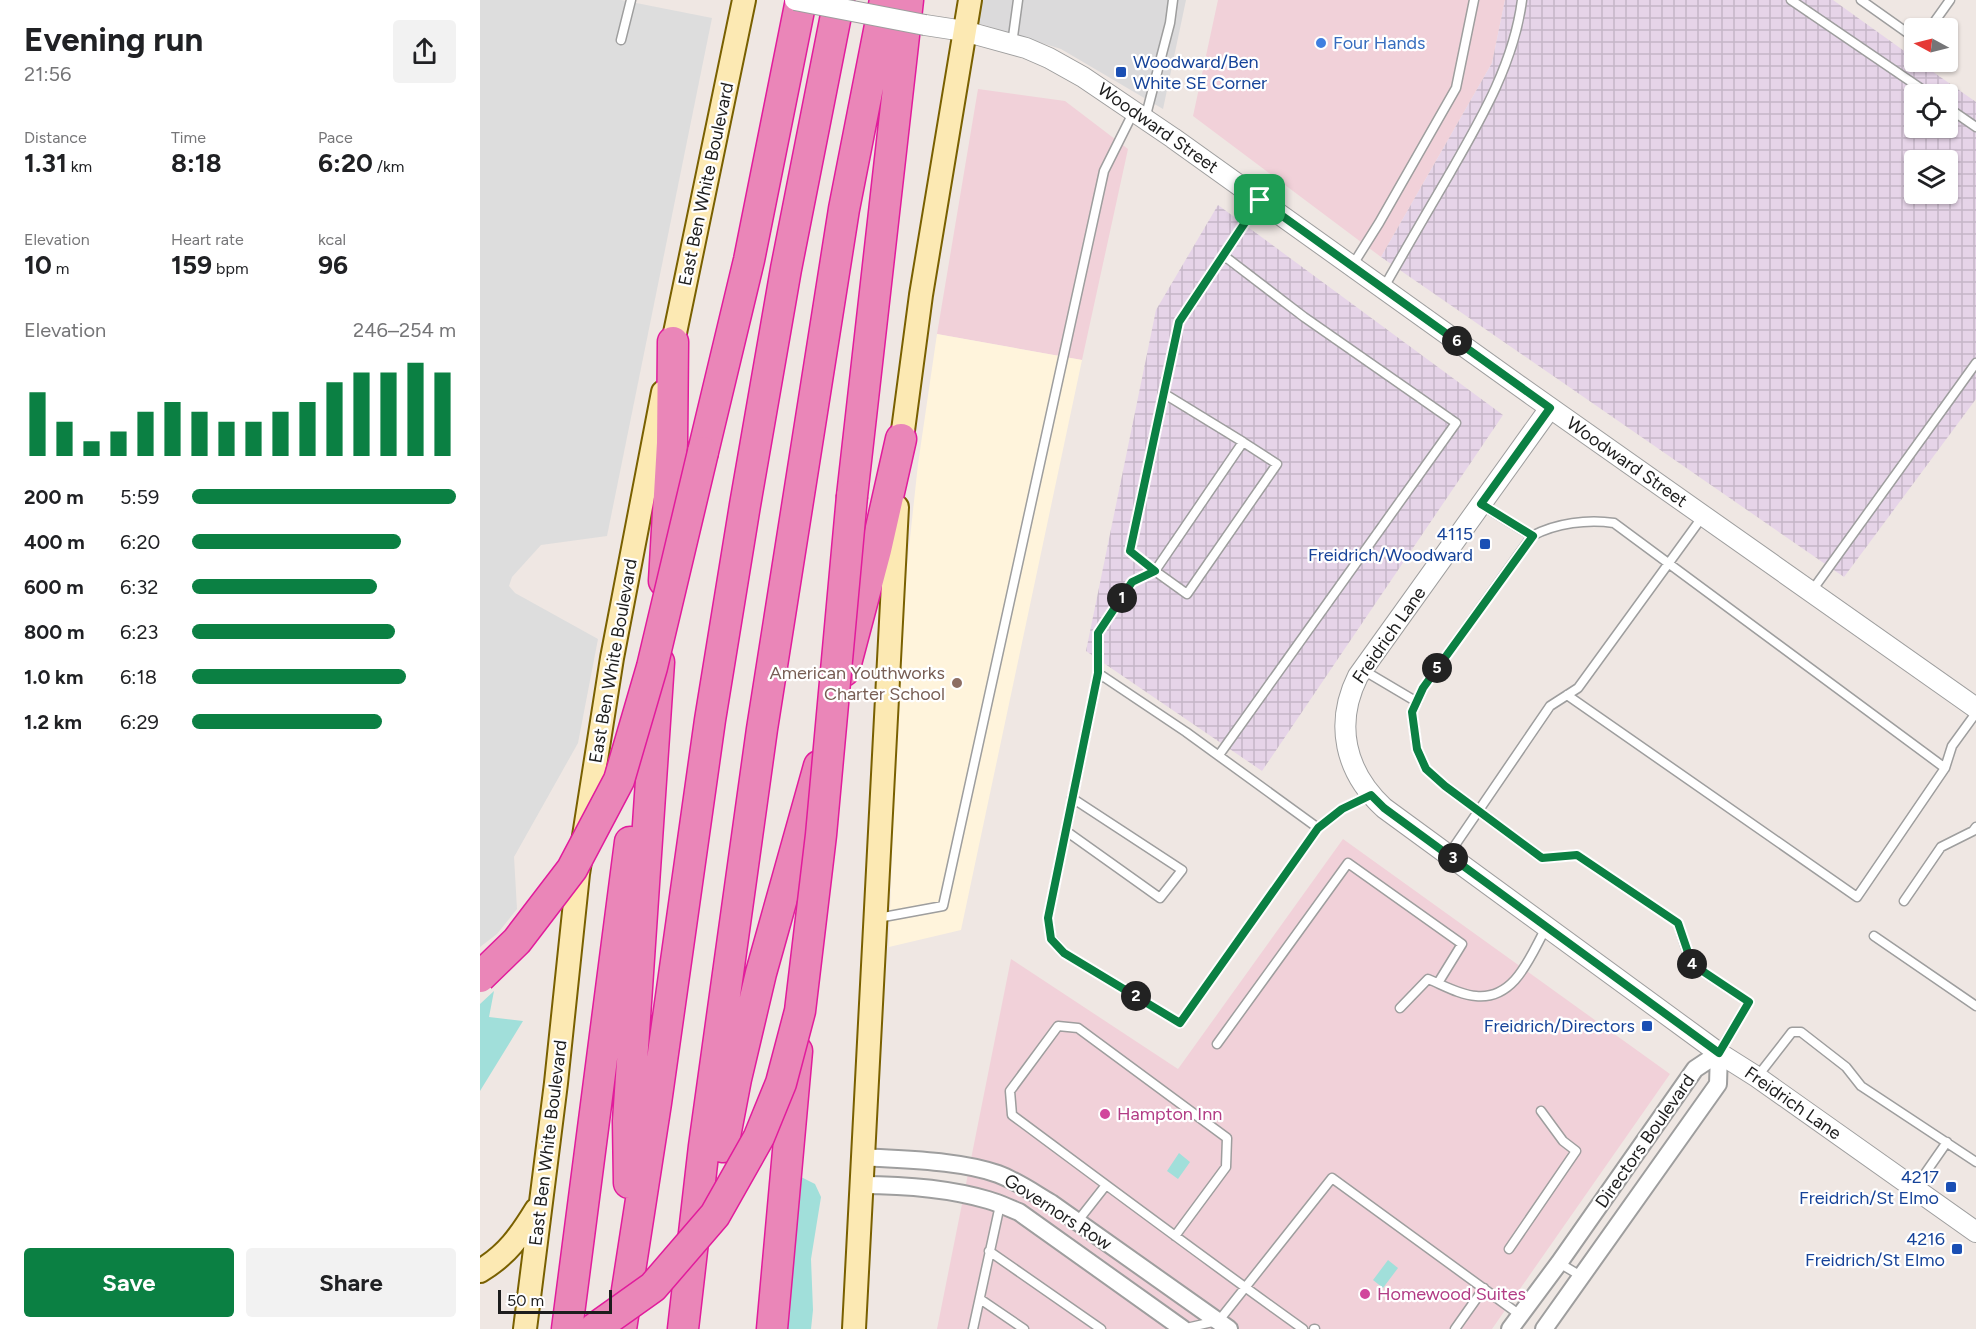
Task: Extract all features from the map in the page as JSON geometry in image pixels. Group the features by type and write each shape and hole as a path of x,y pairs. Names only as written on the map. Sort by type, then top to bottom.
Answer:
{"highway":[{"path":"480,977 517,941 572,869 619,780 652,667 748,260 801,0"},
{"path":"621,1329 656,1103 710,720 745,505 786,269 839,0"},
{"path":"683,1329 704,1146 762,729 844,209 885,0"},
{"path":"772,1329 800,1011 822,824 852,496 908,0"},
{"path":"630,1264 628,1121 649,841 672,443 673,342"},
{"path":"683,1329 761,973 792,867 866,590 901,439"},
{"path":"567,1329 652,667"},
{"path":"594,1329 653,1287 715,1215 764,1126 781,1083 800,1011"}],"main road":[{"name":"East Ben White Boulevard","path":"525,1329 556,1083 578,874 622,604 673,342 744,0"},
{"path":"854,1329 891,588 901,439 921,295 970,0"},
{"path":"480,1271 497,1260 520,1236 541,1201"},
{"path":"530,1286 540,1329"}],"street":[{"name":"Woodward Street","path":"795,0 964,31 1034,51 1068,68 1260,200 1550,408 1976,708"},
{"name":"Freidrich Lane","path":"1550,408 1362,670 1349,696 1345,720 1347,745 1354,768 1371,795 1384,808 1719,1053 1757,1077 1976,1232"},
{"name":"Directors Boulevard","path":"1510,1329 1695,1070 1719,1053"},
{"name":"Directors Boulevard","path":"1545,1329 1718,1084 1719,1053"},
{"name":"Governors Row","path":"862,1157 941,1164 997,1174 1022,1185 1221,1326"},
{"name":"Governors Row","path":"861,1185 903,1185 955,1193 988,1200 1019,1212 1182,1329"}],"lane":[{"path":"621,40 631,0"},
{"path":"1012,45 1018,0"},
{"path":"874,919 943,906 1104,171 1139,115 1170,22 1173,0"},
{"path":"1352,266 1456,88 1474,0"},
{"path":"1383,289 1500,81 1519,22 1522,0"},
{"path":"1791,0 1914,84"},
{"path":"1861,0 1904,30"},
{"path":"1937,18 1950,0"},
{"path":"1958,115 1976,127"},
{"path":"1163,393 1277,464 1187,594 1130,551 1163,393 1179,322 1260,200"},
{"path":"1219,755 1456,423 1304,317 1223,255"},
{"path":"1811,592 1976,363"},
{"path":"1243,442 1155,571 1132,582 1098,633 1098,673 1048,918 1051,939 1064,953 1180,1023 1318,828 1342,809 1371,795"},
{"path":"1481,504 1533,536"},
{"path":"1448,854 1550,706 1578,688 1703,516"},
{"path":"1719,1053 1749,1002 1692,964 1678,923 1577,855 1542,858 1445,786 1426,769 1417,749 1412,712 1423,688 1533,536 1548,528 1598,521 1614,523 1946,768"},
{"path":"1362,670 1417,702"},
{"path":"1098,673 1219,755 1318,828"},
{"path":"1567,696 1857,897 1946,768 1952,746 1976,713"},
{"path":"1066,831 1161,898 1182,870 1072,798"},
{"path":"1904,901 1941,847 1972,831 1976,826"},
{"path":"1217,1044 1348,863 1462,944 1438,983"},
{"path":"1400,1008 1428,979 1477,997 1504,991 1516,980 1547,926"},
{"path":"1874,936 1976,1006"},
{"path":"1175,1236 1226,1167 1227,1138 1078,1028 1058,1026 1010,1091 1012,1115 1106,1185 1175,1236 1244,1287 1303,1329"},
{"path":"1757,1077 1792,1032 1801,1032 1846,1067 1861,1086 1976,1162"},
{"path":"1509,1249 1576,1151 1563,1141 1541,1111"},
{"path":"1914,1189 1947,1142"},
{"path":"1182,1329 1221,1326 1244,1287 1332,1178 1520,1315"},
{"path":"1077,1222 1106,1185"},
{"path":"973,1329 1000,1205"},
{"path":"989,1251 1101,1329"},
{"path":"1559,1263 1581,1276"},
{"path":"1455,1329 1484,1288"},
{"path":"980,1299 1024,1329"}],"shaded area":[{"path":"480,0 621,0 712,18 607,536 541,545 512,577 509,586 515,593 598,639 578,743 514,857 517,909 497,934 480,947"},
{"path":"981,0 1186,0 1163,109 1061,49 977,23"},
{"path":"1218,0 1505,0 1492,63 1381,257 1193,116"},
{"path":"1505,0 1833,0 1904,51 1904,72 1933,72 1950,84 1904,84 1904,138 1958,138 1958,89 1976,102 1976,399 1844,577 1381,257 1492,63"},
{"path":"978,89 1065,101 1128,149 1082,360 937,334"},
{"path":"1218,205 1503,415 1262,771 1086,651 1156,310"},
{"name":"American Youthworks Charter School","path":"937,334 1082,360 961,930 889,947 894,781 905,585 918,464"},
{"path":"1343,839 1670,1074 1492,1329 937,1329 1011,959 1178,1069"}],"water":[{"path":"494,991 489,1017 523,1021 480,1091 480,1004"},
{"path":"1179,1153 1190,1162 1178,1179 1167,1171"},
{"path":"799,1176 815,1184 821,1197 811,1259 813,1310 811,1329 761,1329"},
{"path":"1388,1260 1398,1268 1383,1288 1373,1280"}],"place":[{"name":"Four Hands","path":"1321,43"},
{"name":"Woodward/Ben White SE Corner","path":"1121,72"},
{"name":"4115 Freidrich/Woodward","path":"1485,544"},
{"name":"American Youthworks Charter School","path":"957,683"},
{"name":"Freidrich/Directors","path":"1647,1026"},
{"name":"Hampton Inn","path":"1105,1114"},
{"name":"4217 Freidrich/St Elmo","path":"1951,1187"},
{"name":"4216 Freidrich/St Elmo","path":"1957,1249"},
{"name":"Homewood Suites","path":"1365,1294"}],"route":[{"path":"1260,200 1550,408 1481,504 1533,536 1423,688 1412,712 1417,749 1426,769 1445,786 1542,858 1577,855 1678,923 1692,964 1749,1002 1719,1053 1384,808 1371,795 1342,809 1318,828 1180,1023 1064,953 1051,939 1048,918 1098,673 1098,633 1132,582 1155,571 1130,551 1179,322 1260,200"}]}
